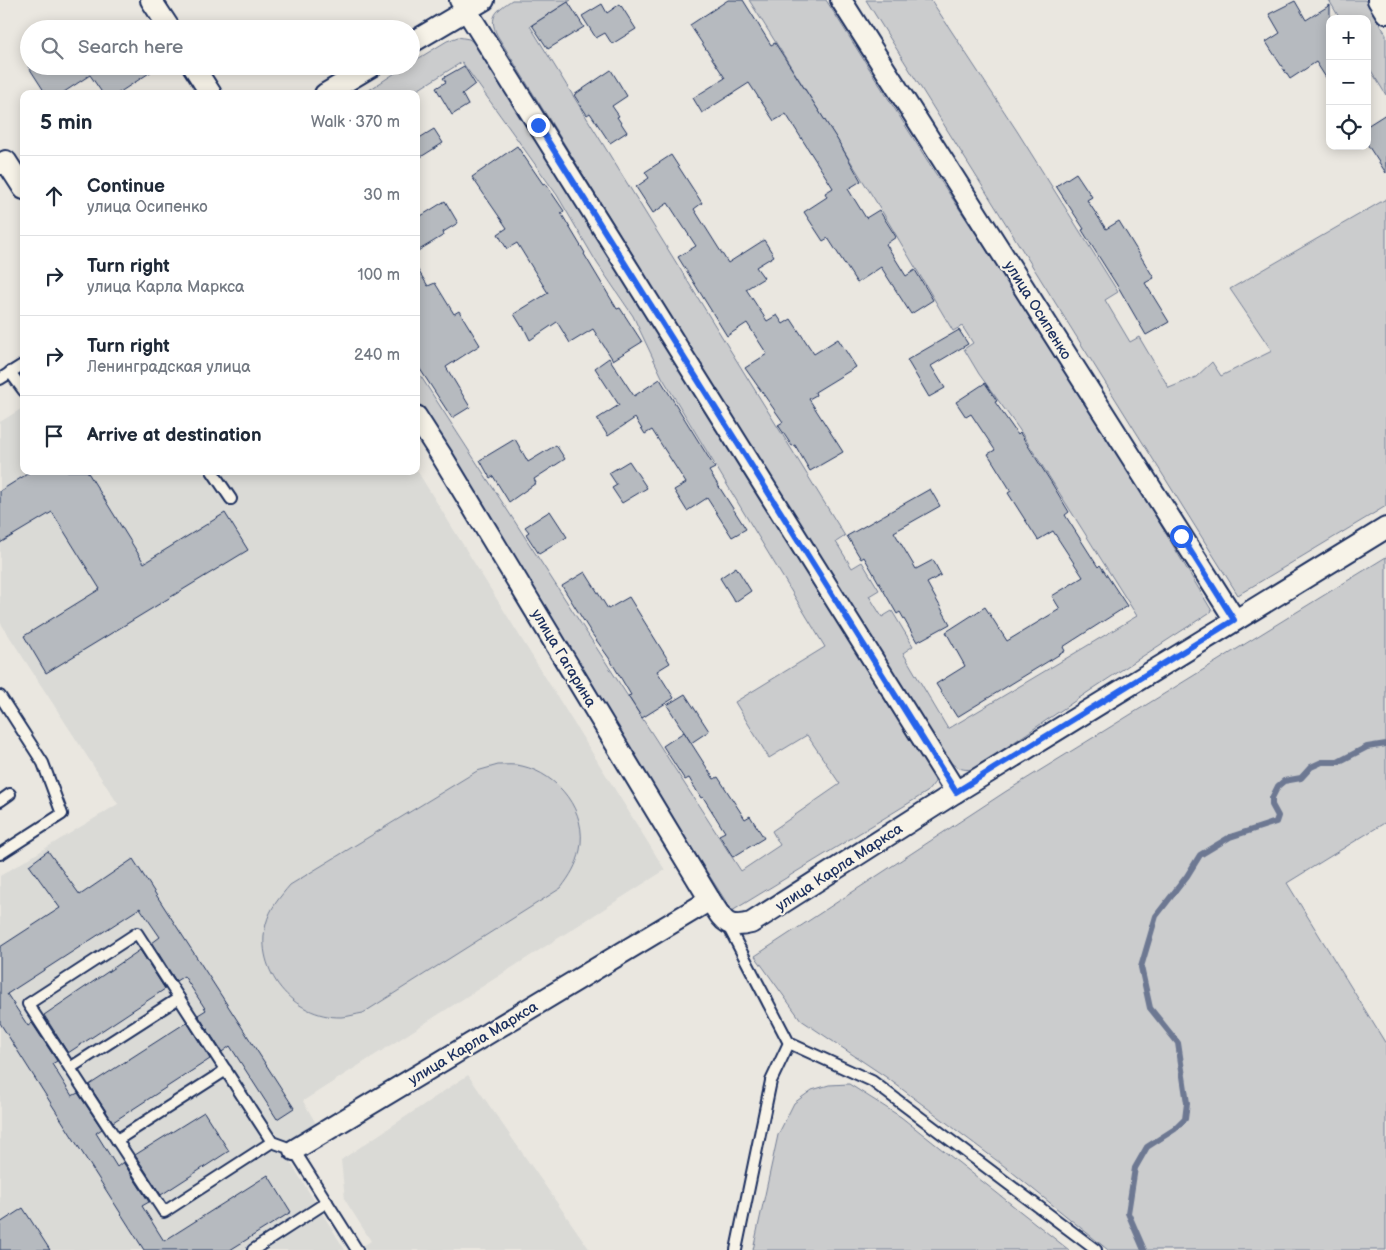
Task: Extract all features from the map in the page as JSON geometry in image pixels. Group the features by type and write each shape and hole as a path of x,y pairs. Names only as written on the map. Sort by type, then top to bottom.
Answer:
{"street":[{"path":"151,0 164,20"},
{"path":"420,36 463,5 484,0"},
{"name":"улица Осипенко","path":"840,0 1234,620"},
{"path":"1378,0 1386,13"},
{"path":"463,5 956,792"},
{"path":"199,75 208,90"},
{"path":"332,90 357,75"},
{"path":"0,164 6,161 20,183"},
{"name":"улица Гагарина","path":"420,422 710,900"},
{"name":"улица Карла Маркса","path":"726,922 737,927 751,923 956,792 1386,528"},
{"path":"710,900 726,922"},
{"name":"улица Карла Маркса","path":"294,1150 710,900"}],"lane":[{"path":"0,379 20,366"},
{"path":"10,372 20,386"},
{"path":"215,475 231,500"},
{"path":"0,696 43,763 62,814 0,854"},
{"path":"0,801 10,794"},
{"path":"726,922 789,1043 872,1081 1096,1250"},
{"path":"272,1142 164,1212 28,1004 137,933 272,1142 294,1150 357,1250"},
{"path":"70,1068 179,998"},
{"path":"736,1250 771,1080 789,1043"},
{"path":"117,1140 226,1070"},
{"path":"252,1250 327,1202"}],"shaded area":[{"path":"512,0 571,0 530,26 845,536 836,542 852,568 862,562 879,590 869,596 882,617 892,611 913,646 903,653 948,729 1137,616 1019,429 979,374 964,349 973,343 962,326 953,331 880,208 749,0 826,0 934,171 1081,391 1212,611 976,768 962,769 946,759 497,35 493,23 494,18 498,10"},
{"path":"866,0 931,0 1017,131 1118,292 1105,300 1130,342 1139,337 1169,388 1196,377 1212,362 1221,376 1272,351 1230,289 1386,199 1386,506 1238,595"},
{"path":"1329,0 1365,0 1386,34 1386,95 1371,71 1371,15 1338,15"},
{"path":"458,37 469,39 477,45 639,293 782,535 935,778 935,782 927,792 732,911 420,423 420,375 741,871 780,845 772,831 840,784 807,735 769,758 735,702 825,647 662,377 633,316 597,263 557,195 462,62 417,90 369,90 392,75 420,75 420,58 447,41"},
{"path":"20,410 20,475 420,475 665,870 303,1101 318,1127 281,1147 345,1250 0,1250 0,876 118,804 0,622 0,422"},
{"path":"1386,557 1386,822 1287,883 1386,1044 1386,1250 1108,1250 1012,1172 886,1077 801,1020 755,956 1005,792"},
{"path":"498,765 522,766 535,770 558,786 575,809 581,836 580,850 573,870 561,888 363,1013 344,1017 324,1015 307,1009 293,1000 281,988 272,974 266,958 264,941 266,924 270,913 290,885 477,771"},
{"path":"468,1075 590,1250 356,1250 371,1241 345,1200 341,1160"},
{"path":"849,1084 901,1117 1069,1250 753,1250 778,1135 794,1103 812,1090 829,1085"}],"building":[{"path":"728,0 743,0 771,45 775,43 837,139 861,181 848,189 866,218 879,210 896,237 886,244 906,276 915,270 933,300 911,314 881,267 857,283 828,238 823,241 804,212 827,197 825,193 833,188 786,114 774,121 749,83 702,113 693,98 725,78 690,25"},
{"path":"1295,1 1306,20 1330,5 1330,15 1326,15 1326,78 1316,62 1290,79 1266,42 1280,33 1269,14"},
{"path":"568,2 584,27 548,49 532,25"},
{"path":"602,4 607,13 620,4 636,29 612,44 605,33 596,38 582,16"},
{"path":"464,66 475,84 462,94 468,105 452,115 436,88 446,82 443,78"},
{"path":"611,70 627,96 612,106 627,132 610,143 590,113 587,115 574,95"},
{"path":"34,75 90,75 67,90 43,90"},
{"path":"90,75 146,75 123,90 100,90"},
{"path":"1386,114 1386,173 1371,150 1371,123"},
{"path":"434,129 443,143 420,157 420,138"},
{"path":"517,146 564,211 561,213 584,254 617,309 620,308 642,342 613,360 593,329 570,343 557,322 530,340 514,314 548,293 517,243 507,249 498,234 507,228 472,177"},
{"path":"671,155 702,203 694,209 728,263 764,240 774,256 756,267 764,278 746,289 767,321 777,315 783,324 791,319 814,354 838,339 856,367 815,392 816,395 809,399 843,452 810,471 795,445 792,446 778,425 783,422 745,368 767,354 747,323 727,336 678,257 696,246 668,203 653,213 636,187 649,178 645,172"},
{"path":"1076,173 1092,197 1087,200 1106,229 1119,221 1154,278 1145,283 1169,322 1146,335 1082,230 1084,229 1056,186"},
{"path":"445,201 458,223 443,232 444,235 420,250 420,217"},
{"path":"420,273 428,286 435,283 454,314 459,311 480,345 446,367 470,407 452,418 420,369"},
{"path":"959,330 968,344 931,366 945,388 929,397 907,360"},
{"path":"609,358 634,396 660,379 715,468 709,471 746,529 732,537 707,498 687,511 674,490 686,483 652,430 645,434 635,418 608,436 597,419 619,405 595,368"},
{"path":"985,383 997,401 995,402 1018,435 1020,433 1051,482 1069,512 1065,515 1098,567 1100,565 1127,606 1063,647 1065,651 957,717 936,684 965,666 946,632 985,607 1007,641 1060,609 1052,596 1083,577 1053,531 1038,540 1008,493 1011,491 988,454 995,450 971,414 966,417 956,402"},
{"path":"515,439 528,462 556,445 565,459 534,479 536,483 509,502 493,476 490,478 480,460"},
{"path":"629,461 647,488 622,503 612,488 617,485 609,473"},
{"path":"26,475 89,475 144,563 225,513 248,550 46,673 24,636 100,589 52,512 0,543 0,491"},
{"path":"930,489 940,506 894,532 916,569 933,560 941,575 927,583 950,624 917,642 900,612 897,614 864,557 861,559 847,536"},
{"path":"550,511 567,537 539,554 526,534 529,532 525,527"},
{"path":"736,567 751,591 735,602 720,578"},
{"path":"585,572 608,609 629,597 670,663 657,671 674,698 642,718 628,696 631,695 609,658 562,586"},
{"path":"685,694 709,731 691,743 667,705"},
{"path":"684,732 714,779 718,777 745,819 750,816 764,838 733,857 719,835 725,832 703,797 701,798 689,778 685,780 663,746"},
{"path":"48,851 80,895 133,859 294,1108 277,1119 230,1046 222,1052 198,1015 206,1010 184,976 176,981 152,943 160,937 140,908 7,994 28,1026 32,1023 57,1061 52,1064 72,1096 78,1093 102,1129 96,1133 117,1167 123,1162 149,1202 142,1206 164,1241 268,1175 291,1212 230,1250 144,1250 0,1023 0,947 60,908 29,865"},
{"path":"140,950 165,989 68,1053 44,1015"},
{"path":"187,1022 210,1059 113,1122 89,1085"},
{"path":"204,1112 229,1151 161,1195 135,1155"},
{"path":"23,1208 50,1250 0,1250 0,1223"}],"waterway":[{"path":"1144,1250 1128,1213 1135,1168 1147,1147 1175,1129 1185,1119 1187,1103 1178,1043 1150,1008 1141,967 1156,916 1187,876 1200,855 1230,837 1276,822 1278,816 1272,805 1272,798 1278,786 1284,781 1301,778 1311,767 1322,762 1338,762 1367,747 1386,744"}],"route":[{"path":"538,125 956,792 1234,620 1181,536"}]}
